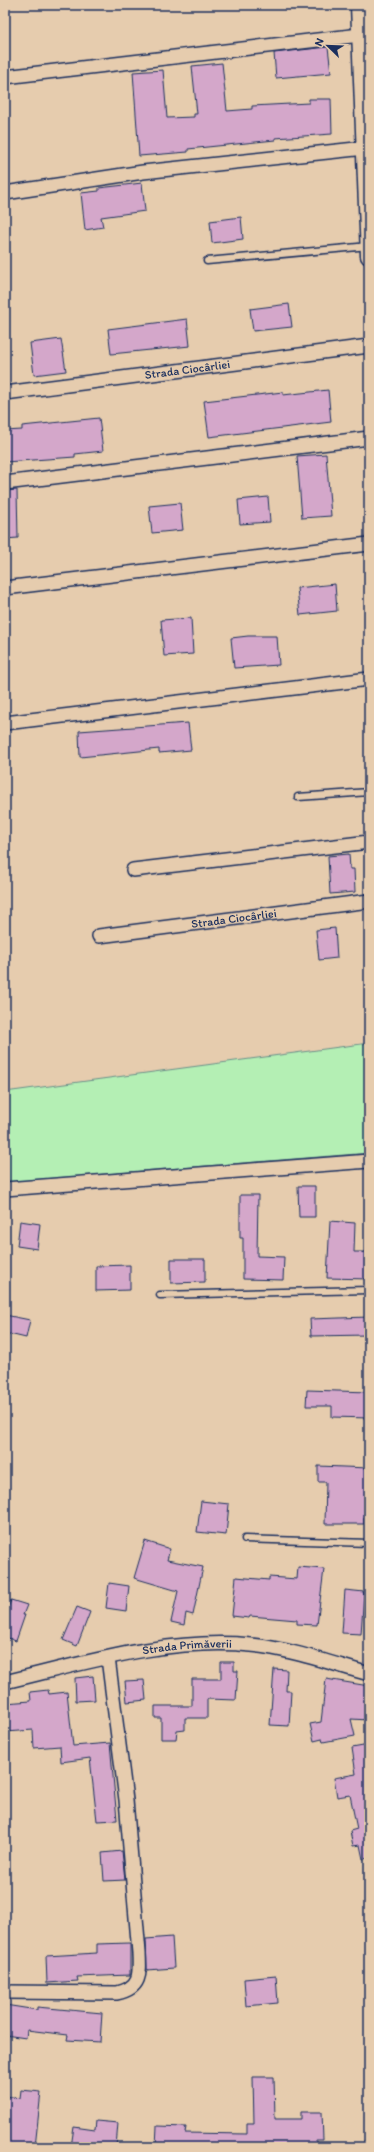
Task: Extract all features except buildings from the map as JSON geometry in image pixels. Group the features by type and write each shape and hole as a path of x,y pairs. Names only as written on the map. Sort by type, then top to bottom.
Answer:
{"street":[{"path":"359,5 369,256"},
{"path":"5,77 360,35"},
{"path":"5,193 143,172 364,148"},
{"name":"Strada Ciocârliei","path":"5,393 369,346"},
{"path":"5,483 369,438"},
{"path":"5,588 369,544"},
{"path":"5,723 369,679"},
{"path":"133,870 369,842"},
{"name":"Strada Ciocârliei","path":"99,936 369,901"},
{"path":"5,1190 369,1161"},
{"name":"Strada Primăverii","path":"5,1682 108,1658 193,1644 251,1645 298,1653 369,1674"},
{"path":"5,1992 117,1993 128,1991 138,1980 140,1970 139,1953 127,1815 108,1658"}],"lane":[{"path":"207,261 369,246"},
{"path":"298,797 369,792"},
{"path":"160,1295 369,1290"},
{"path":"245,1539 369,1543"}],"green space":[{"path":"369,1043 369,1153 5,1182 5,1092"}]}
